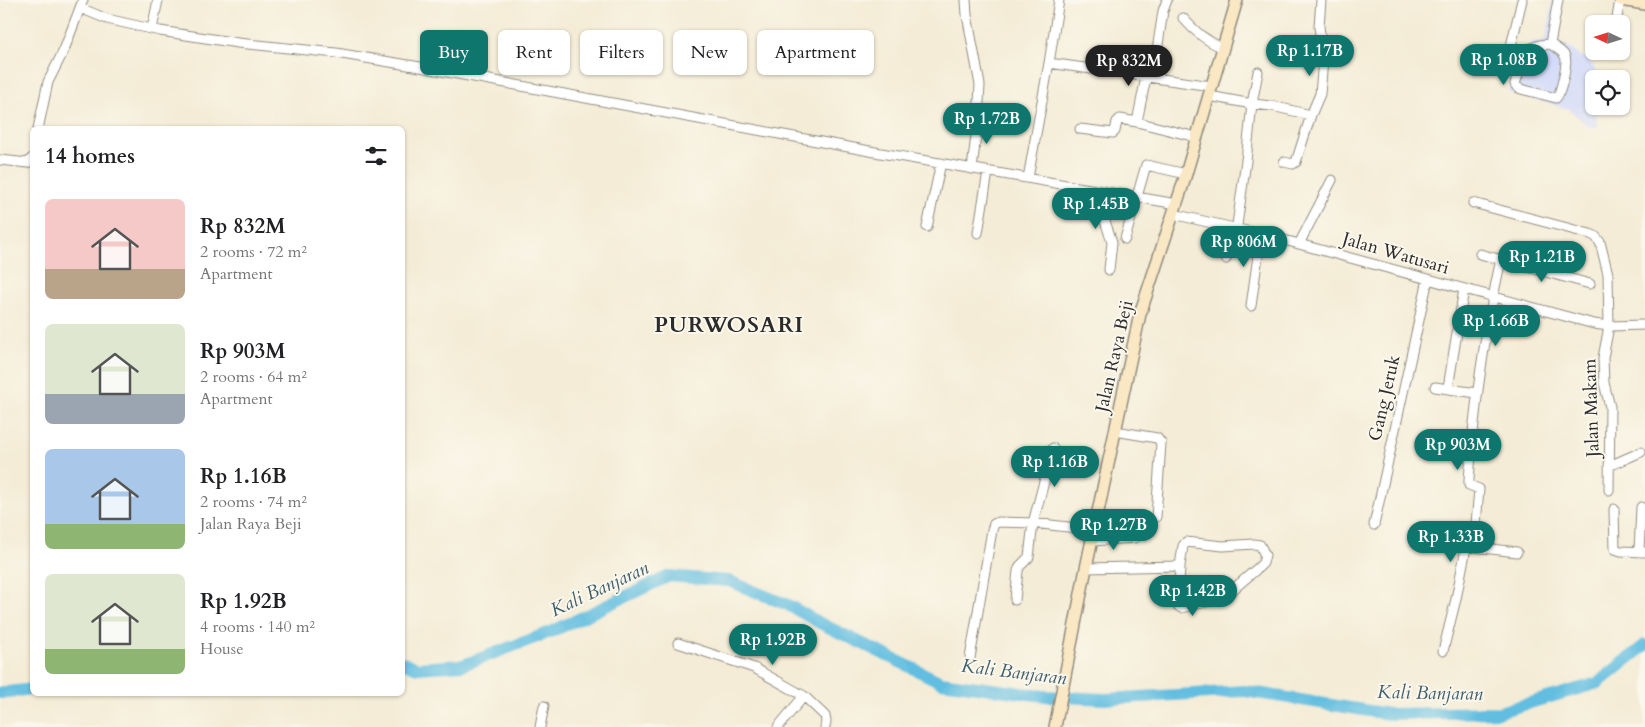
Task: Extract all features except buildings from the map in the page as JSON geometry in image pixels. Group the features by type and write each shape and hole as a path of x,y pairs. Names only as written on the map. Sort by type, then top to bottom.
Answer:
{"street":[{"path":"152,29 158,0"},
{"path":"966,0 980,85 972,169"},
{"path":"1028,178 1050,63 1059,0"},
{"path":"1137,122 1149,77 1162,11 1167,0"},
{"name":"Jalan Raya Beji","path":"1055,727 1086,568 1140,314 1186,174 1237,0"},
{"path":"1284,162 1293,164 1296,162 1320,94 1322,72 1319,26 1321,0"},
{"path":"1510,50 1522,0"},
{"path":"1550,44 1558,0"},
{"path":"1618,15 1621,0 1645,4"},
{"path":"39,126 48,82 64,50 81,4"},
{"name":"Jalan Watusari","path":"81,4 107,19 200,38 336,53 420,67 1138,198 1260,234 1594,324 1609,326 1645,324"},
{"path":"1184,18 1208,42 1223,48"},
{"path":"1550,44 1564,54 1566,60 1560,94 1556,98 1521,89 1515,84 1526,50 1550,44"},
{"path":"1050,63 1149,77 1210,91 1252,104 1272,106 1311,115"},
{"path":"1226,260 1236,227 1258,72"},
{"path":"1080,129 1112,133 1115,131 1120,119 1196,137"},
{"path":"0,160 28,162 30,160"},
{"path":"927,227 941,163"},
{"path":"1125,238 1146,165 1186,174"},
{"path":"978,233 988,172"},
{"path":"1299,244 1332,180"},
{"path":"1100,191 1104,218 1112,242 1109,270"},
{"name":"Jalan Makam","path":"1473,203 1595,236 1602,247 1608,274 1609,326 1603,358 1604,383 1610,408 1609,490"},
{"path":"1251,306 1260,234"},
{"path":"1480,254 1590,284"},
{"path":"1474,547 1479,489 1470,485 1469,480 1477,393 1501,259"},
{"name":"Gang Jeruk","path":"1374,525 1428,279"},
{"path":"1448,388 1464,289"},
{"path":"1435,387 1477,393"},
{"path":"1115,431 1157,438 1159,440 1156,517"},
{"path":"1015,600 1018,571 1020,566 1029,557 1033,522 1053,448"},
{"path":"1609,466 1640,452"},
{"path":"1614,509 1615,549 1642,552 1641,507"},
{"path":"970,658 994,524 998,522 1033,522 1093,535 1135,538"},
{"path":"1186,542 1223,546 1254,544 1260,545 1265,555 1263,564 1226,596 1181,608 1178,606 1180,566 1182,548 1186,542"},
{"path":"1443,651 1456,599 1465,550 1474,547 1517,552"},
{"path":"1086,568 1180,566"},
{"path":"678,643 754,668 804,696 825,716 825,727"},
{"path":"778,727 804,696"},
{"path":"540,727 544,706"}],"shaded area":[{"path":"1553,0 1561,0 1553,41 1571,48 1585,58 1585,60 1590,60 1595,70 1585,70 1585,115 1596,115 1597,127 1589,127 1569,109 1508,92 1510,83 1522,64 1532,42 1546,40"}],"waterway":[{"name":"Kali Banjaran","path":"405,663 417,668 463,665 553,631 669,576 729,581 788,605 820,623 941,682 1044,696 1105,699 1245,691 1388,714 1499,712 1598,683 1645,645"},
{"name":"Kali Banjaran","path":"0,693 30,689"}],"district":[{"name":"PURWOSARI","path":"729,324"}]}
